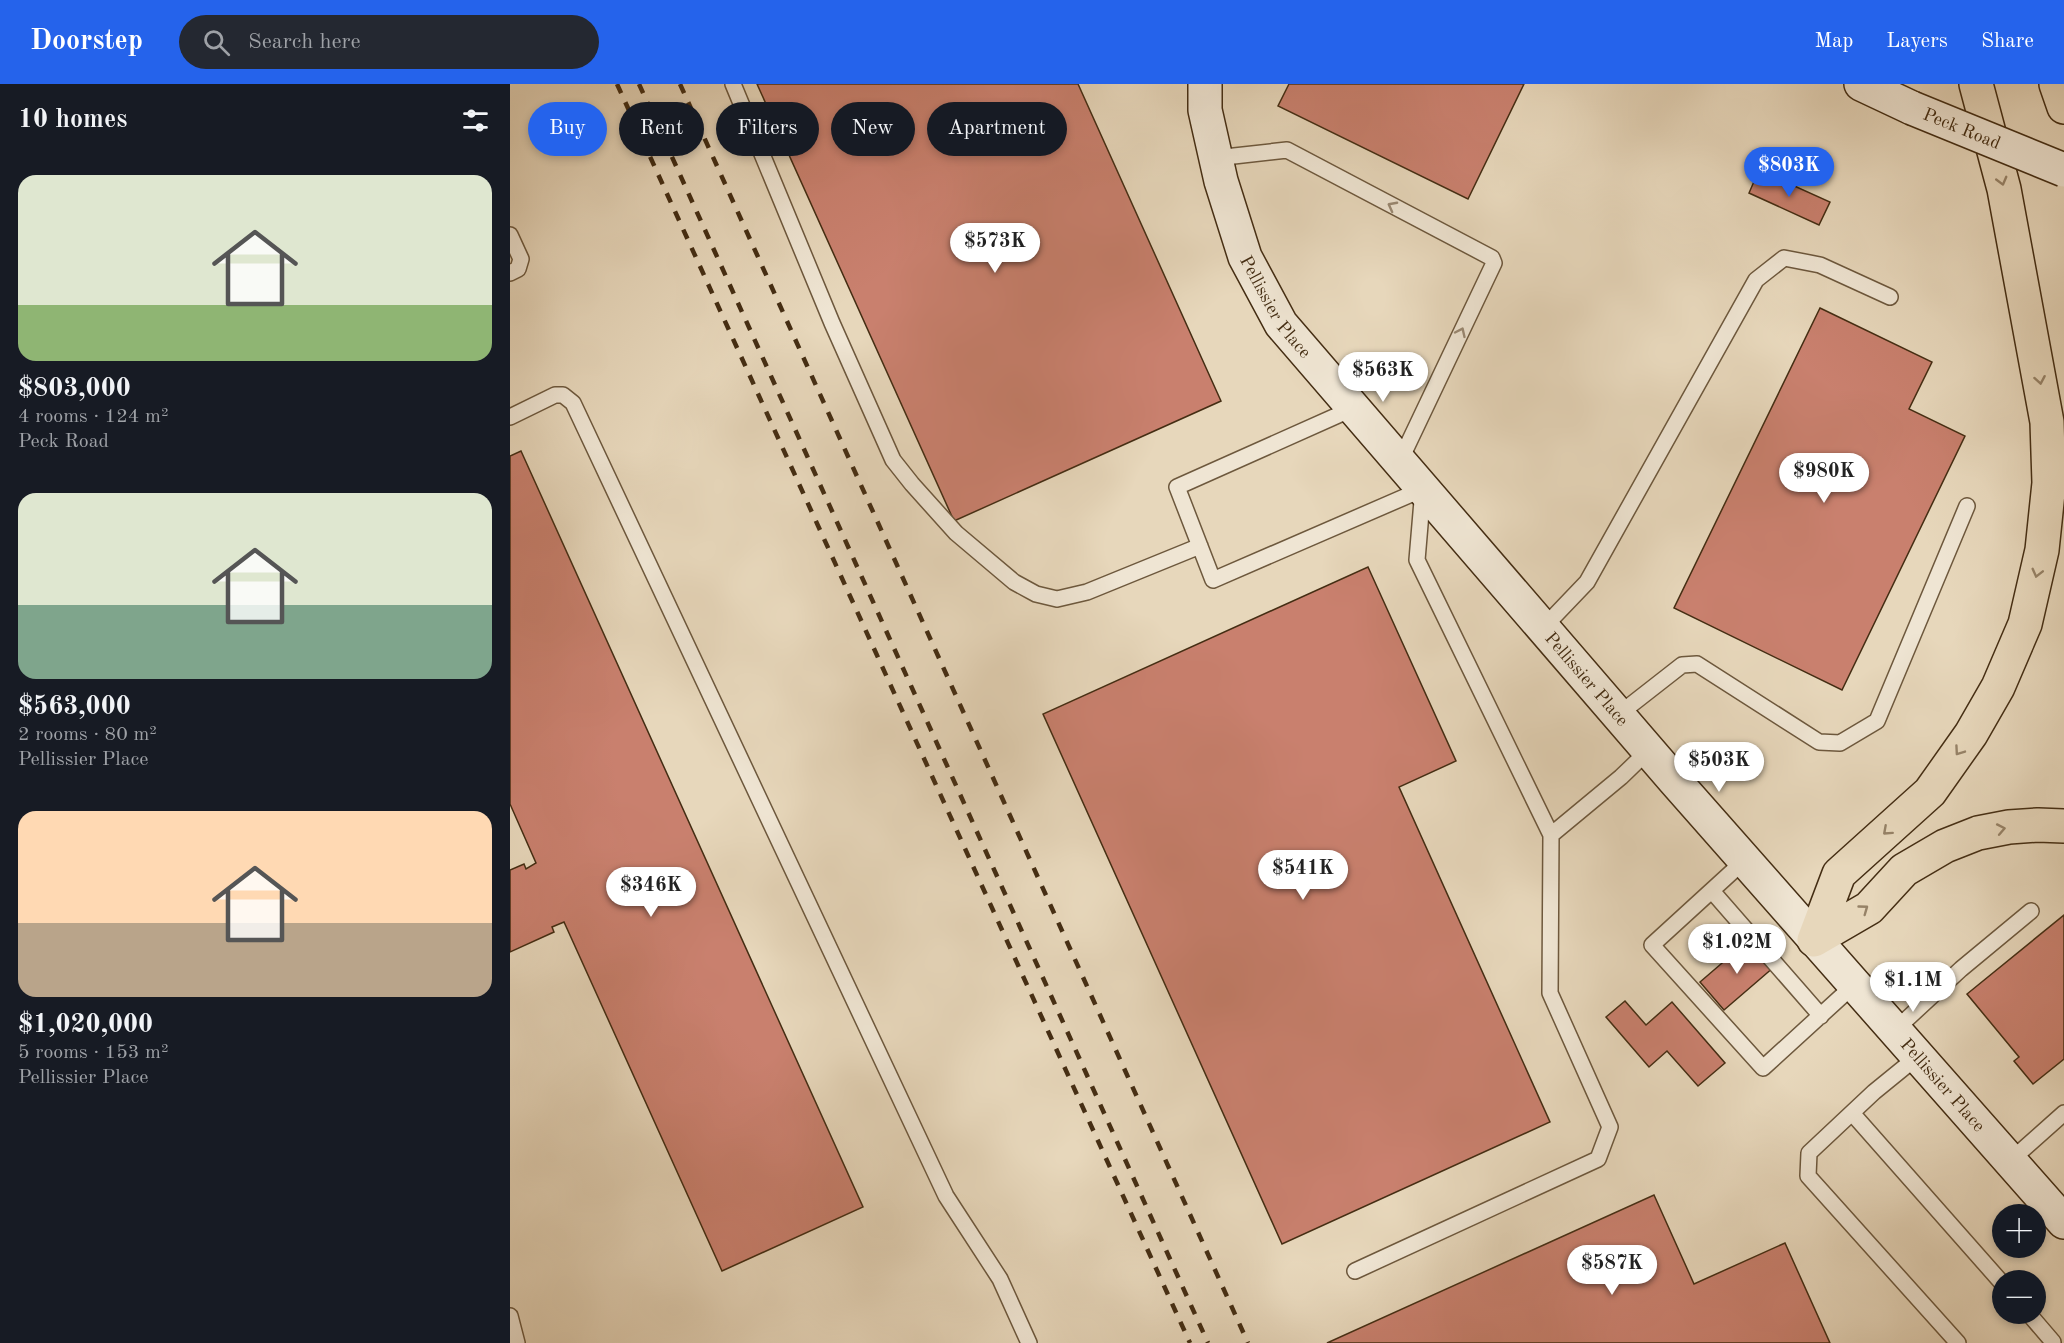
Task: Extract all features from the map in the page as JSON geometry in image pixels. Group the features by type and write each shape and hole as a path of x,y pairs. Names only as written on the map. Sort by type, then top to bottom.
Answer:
{"highway":[{"path":"1814,940 1839,874 1930,792 1971,734 1998,687 2025,624 2043,550 2049,483 2047,422 2004,189 1976,84"},
{"path":"2056,84 2064,107"},
{"path":"1814,940 1869,908 1904,870 1945,846 1978,833 2009,827 2064,826"}],"main road":[{"name":"Pellissier Place","path":"1205,84 1205,110 1221,181 1245,257 1281,324 1744,860 2064,1222"},
{"name":"Peck Road","path":"1861,84 1912,108 2064,170"}],"lane":[{"path":"733,84 832,323 893,460 956,533 1014,582 1036,594 1058,599 1087,592 1200,546"},
{"path":"1216,158 1287,150 1492,258 1494,263 1400,461"},
{"path":"510,235 521,258 518,269 510,273"},
{"path":"1543,628 1587,582 1756,280 1784,258 1820,265 1890,297"},
{"path":"510,417 555,395 564,395 573,403 946,1196 1000,1279 1029,1343"},
{"path":"1354,408 1177,488 1215,580 1424,489 1417,560 1551,835 1550,993 1610,1127 1598,1159 1355,1271"},
{"path":"1618,715 1682,665 1697,664 1819,742 1840,743 1876,721 1967,506"},
{"path":"1551,835 1621,777 1649,750"},
{"path":"1744,860 1652,945 1763,1068 1854,985"},
{"path":"1712,891 1821,1016"},
{"path":"1894,1030 1961,969 2031,911"},
{"path":"1917,1057 1809,1153 1808,1176 1959,1343"},
{"path":"1852,1113 1992,1273"},
{"path":"2010,1161 2064,1113"},
{"path":"510,1316 517,1343"},
{"path":"2040,1324 2056,1339"}],"building":[{"path":"757,84 1078,84 1221,401 954,521 789,156 819,156 819,102 765,102"},
{"path":"1289,84 1524,84 1468,199 1278,106"},
{"path":"1759,170 1830,202 1819,225 1749,193"},
{"path":"1820,308 1932,362 1909,409 1965,436 1842,690 1674,608"},
{"path":"521,451 863,1207 722,1271 564,922 552,927 554,932 510,952 510,870 524,864 526,869 536,863 510,804 510,456"},
{"path":"1368,567 1456,761 1399,787 1550,1122 1282,1244 1043,714"},
{"path":"2064,915 2064,1059 2033,1084 2014,1061 2019,1057 1967,994"},
{"path":"1750,939 1774,967 1724,1010 1700,982"},
{"path":"1625,1001 1646,1025 1672,1002 1725,1063 1698,1086 1667,1051 1649,1067 1606,1017"},
{"path":"1654,1195 1694,1284 1785,1243 1830,1343 1327,1343"}],"railway":[{"path":"617,84 1190,1343"},
{"path":"639,84 1208,1343"},
{"path":"680,84 1248,1343"}]}
